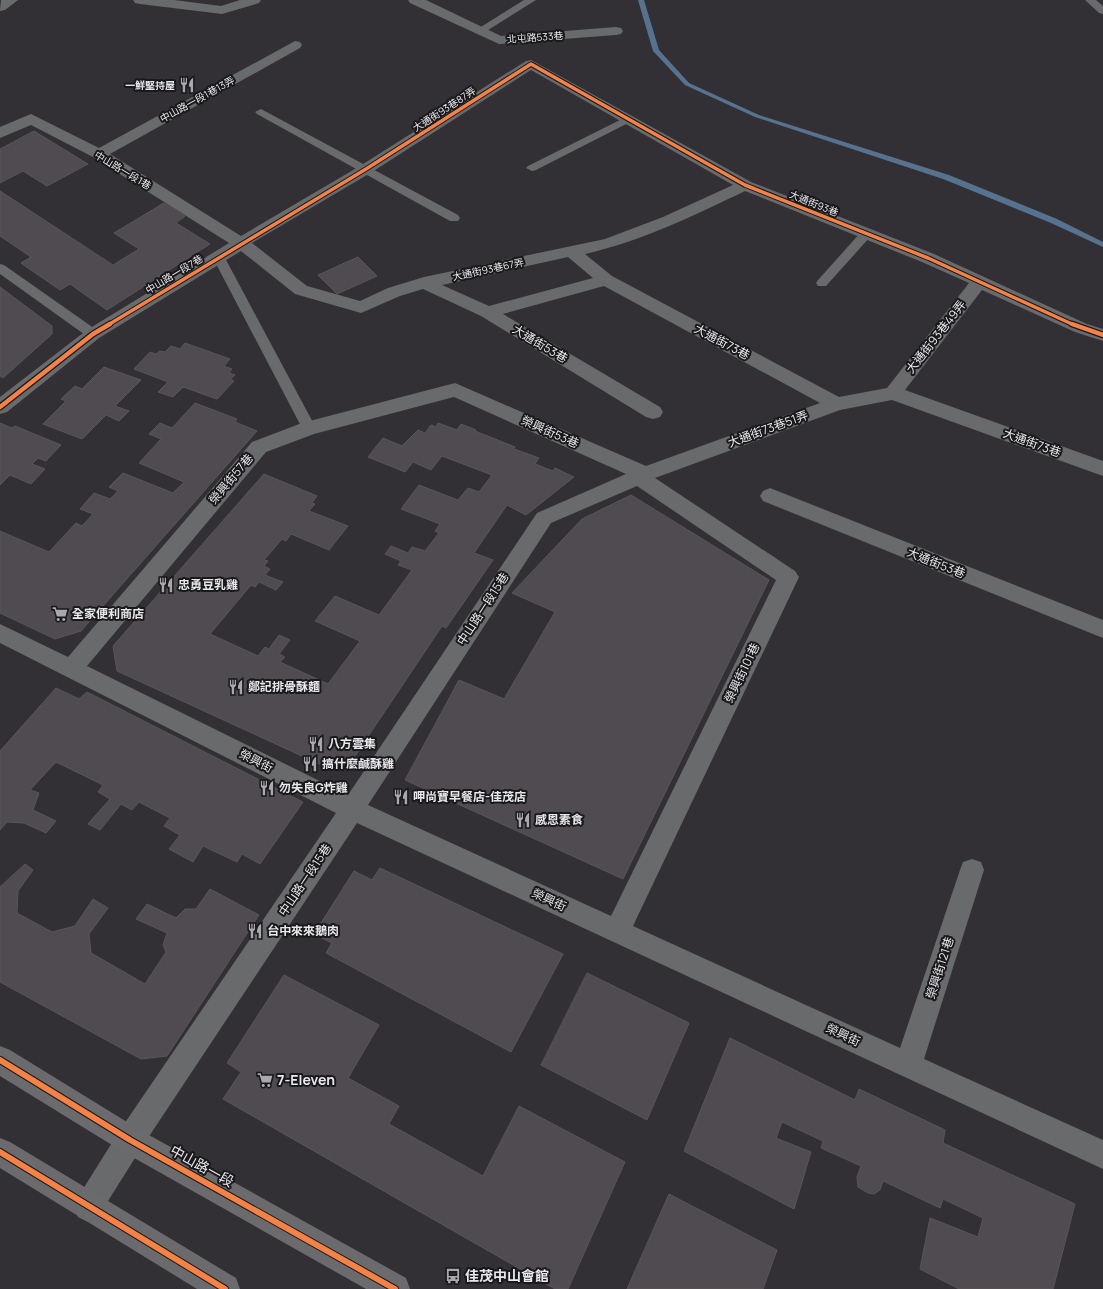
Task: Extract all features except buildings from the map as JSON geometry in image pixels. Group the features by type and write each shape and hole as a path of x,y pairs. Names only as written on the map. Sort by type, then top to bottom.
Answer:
{"main road":[{"name":"中山路一段","path":"0,1060 130,1140 395,1289"},
{"path":"0,1152 88,1207 225,1289"}],"street":[{"path":"0,7 11,0"},
{"path":"140,0 222,10 254,0"},
{"name":"北屯路533巷","path":"415,0 481,30 499,40 616,31"},
{"name":"中山路一段1巷13弄","path":"99,154 295,45"},
{"name":"大通街93巷","path":"531,64 745,185 928,258 1081,328 1103,335"},
{"name":"大通街93巷87弄","path":"366,169 531,64"},
{"name":"中山路一段1巷","path":"0,133 31,119 99,154 241,243"},
{"name":"中山路一段7巷","path":"0,408 93,334 219,258 241,243 366,169"},
{"name":"大通街93巷67弄","path":"241,243 301,290 360,307 394,292 424,283 610,243 669,221 745,185"},
{"name":"大通街73巷","path":"571,251 606,280 837,404"},
{"path":"487,312 606,280"},
{"name":"大通街93巷49弄","path":"893,393 979,282"},
{"name":"大通街53巷","path":"424,283 487,312 653,412"},
{"name":"榮興街57巷","path":"72,668 259,447 309,428 455,390"},
{"name":"榮興街53巷","path":"455,390 641,475"},
{"name":"大通街73巷","path":"893,393 1103,469"},
{"name":"大通街73巷51弄","path":"521,551 544,518 641,475 837,404 893,393"},
{"name":"榮興街101巷","path":"617,931 788,577 641,475"},
{"name":"大通街53巷","path":"770,496 1103,630"},
{"name":"中山路一段15巷","path":"88,1207 130,1140 352,809 521,551"},
{"name":"榮興街","path":"0,633 352,809 1103,1155"},
{"name":"榮興街121巷","path":"908,1065 972,870"}],"lane":[{"path":"481,30 532,0"},
{"path":"1090,0 1103,11"},
{"path":"261,112 454,218"},
{"path":"532,168 628,119"},
{"path":"822,283 866,234"},
{"path":"219,258 309,428"},
{"path":"0,268 93,334"}],"waterway":[{"path":"641,0 656,51 687,84 757,116 946,177 1054,221 1103,245"}],"cycle path":[{"path":"0,407 93,334 219,258 241,243 366,169 531,64 745,185 928,258 1081,328 1103,335"},
{"path":"0,1060 130,1140 395,1289"},
{"path":"0,1152 88,1207 225,1289"}],"place":[{"name":"一鮮堅持屋","path":"187,85"},
{"name":"忠勇豆乳雞","path":"166,585"},
{"name":"全家便利商店","path":"60,614"},
{"name":"鄭記排骨酥麵","path":"236,687"},
{"name":"八方雲集","path":"316,744"},
{"name":"搞什麼鹹酥雞","path":"310,764"},
{"name":"勿失良G炸雞","path":"267,788"},
{"name":"呷尚寶早餐店-佳茂店","path":"401,797"},
{"name":"感恩素食","path":"523,820"},
{"name":"台中來來鵝肉","path":"255,931"},
{"name":"7-Eleven","path":"265,1080"},
{"name":"佳茂中山會館","path":"453,1276"}]}
